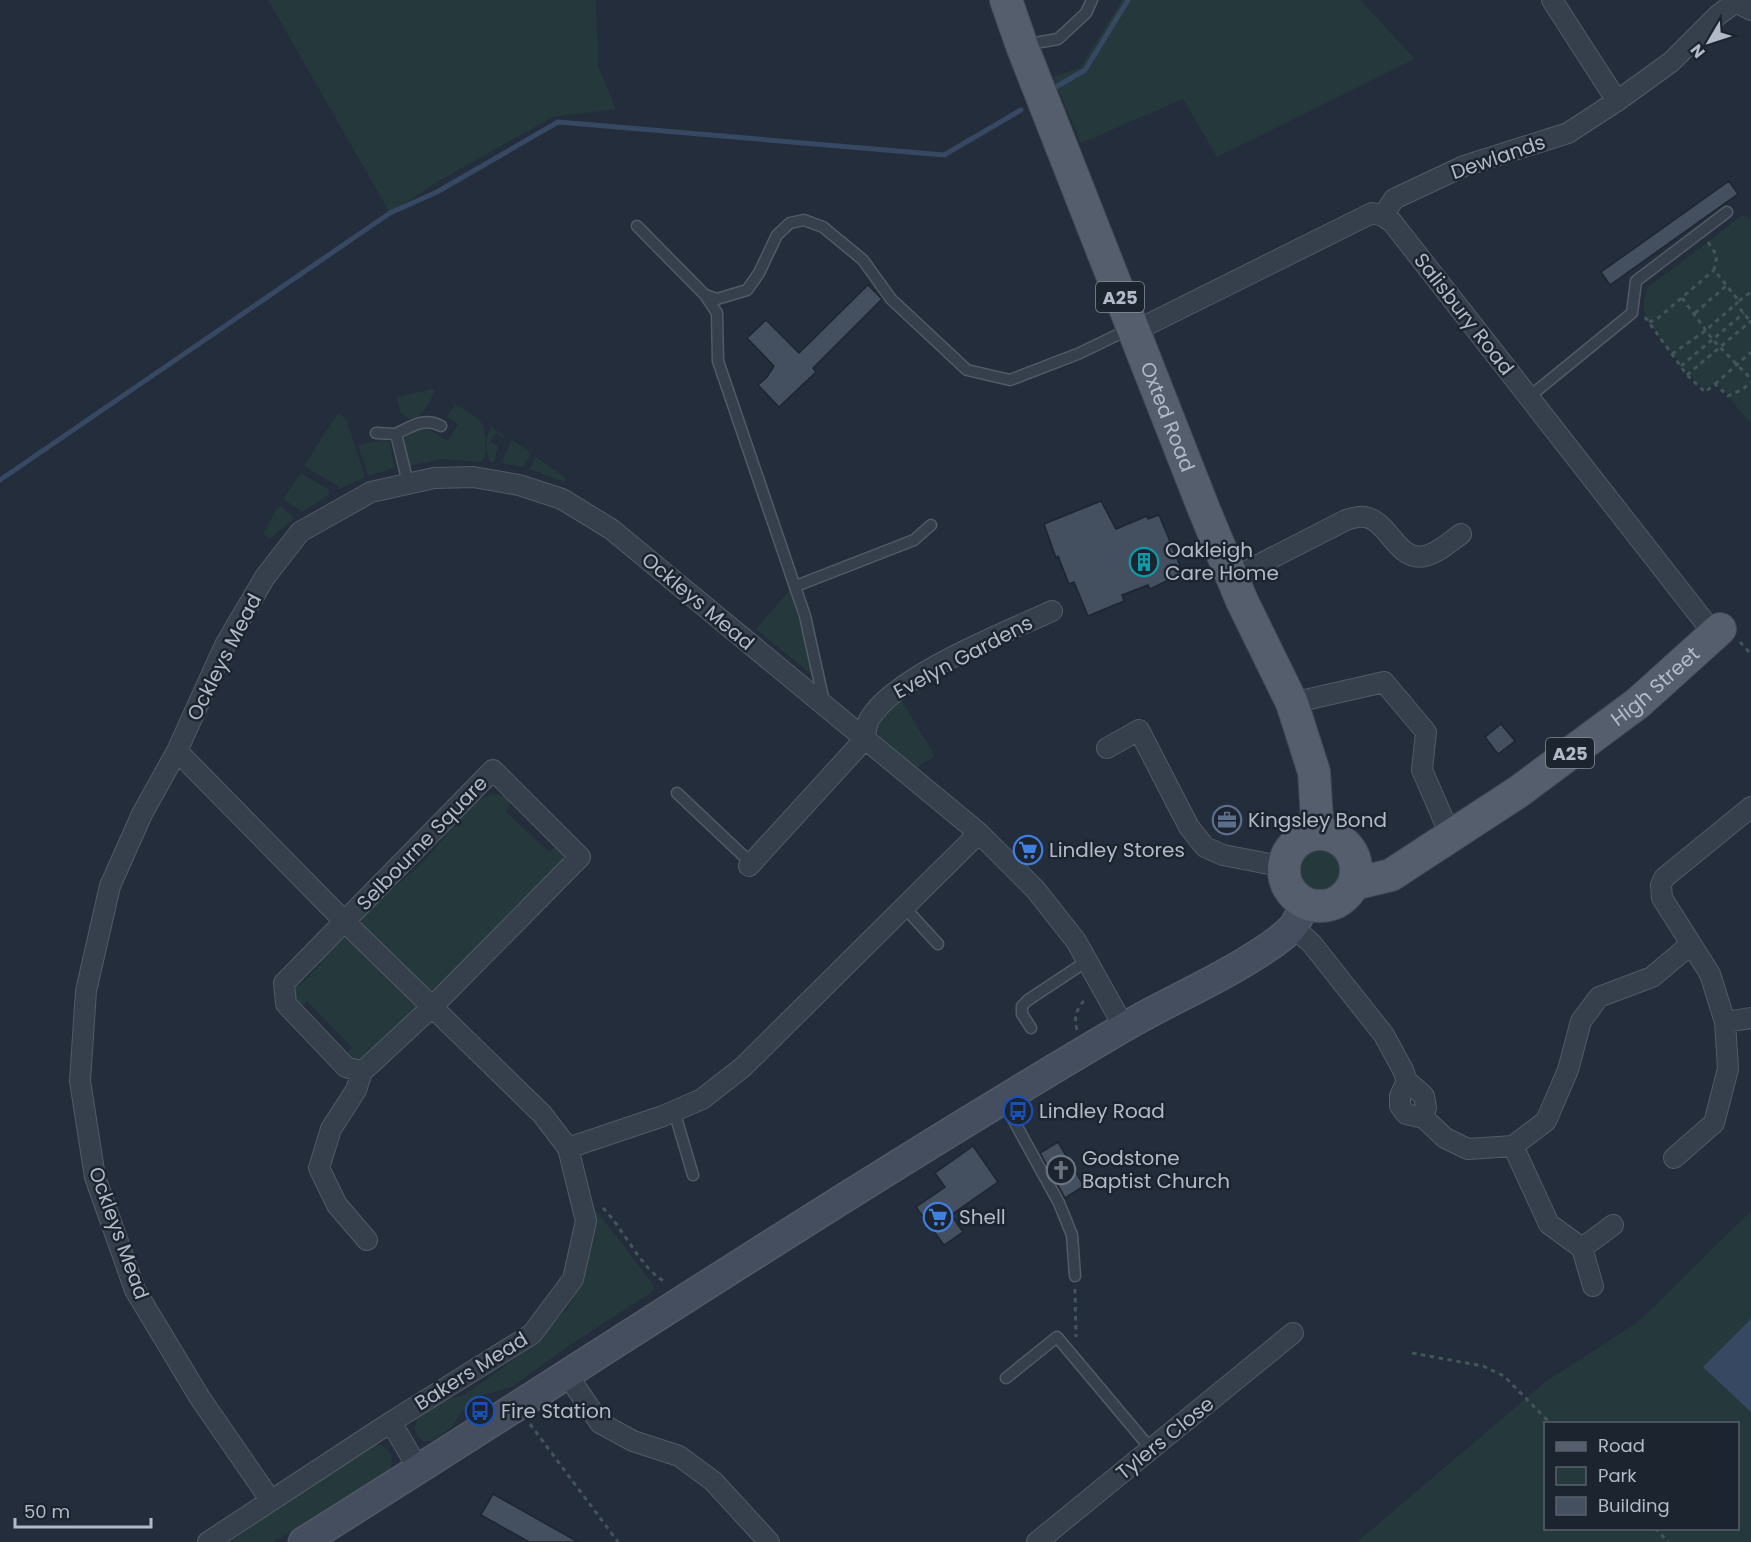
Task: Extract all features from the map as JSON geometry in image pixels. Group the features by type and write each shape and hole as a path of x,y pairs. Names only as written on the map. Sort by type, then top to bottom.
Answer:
{"main road":[{"name":"Oxted Road","path":"1006,0 1133,332 1205,512 1233,578 1292,703 1314,771 1318,834"},
{"name":"High Street","path":"1353,868 1391,874 1451,837 1518,792 1638,703 1717,632"},
{"path":"303,1542 419,1470 566,1373 1003,1101 1124,1027 1233,970 1268,947 1299,915 1337,902 1348,893 1353,868 1341,841 1334,837 1318,834 1304,838 1290,850 1284,867 1287,883 1299,915"}],"street":[{"path":"1552,0 1617,101"},
{"name":"Dewlands","path":"1383,216 1394,199 1464,166 1568,133 1671,62 1718,15 1741,4"},
{"path":"1133,332 1372,213 1383,216"},
{"name":"Salisbury Road","path":"1383,216 1392,222 1717,632"},
{"name":"Ockleys Mead","path":"271,1501 200,1398 135,1290 95,1177 80,1081 86,990 110,886 142,814 177,751 225,645 265,577 300,532 370,492 434,478 473,477 519,485 562,499 611,529 979,833"},
{"path":"1233,578 1346,520 1362,516 1378,523 1405,552 1420,557 1437,551 1461,534"},
{"name":"Evelyn Gardens","path":"864,740 868,719 888,696 913,679 978,644 1052,611"},
{"path":"1292,703 1384,682 1426,732 1422,770 1451,837"},
{"path":"1107,748 1139,730 1190,826 1206,847 1223,855 1284,867"},
{"path":"750,865 864,740"},
{"name":"Selbourne Square","path":"177,751 345,921 542,1114 568,1148"},
{"name":"Selbourne Square","path":"493,770 580,857 433,1006 362,1072 346,1067 286,1004 284,983 493,770"},
{"path":"1674,1158 1714,1123 1728,1069 1725,1022 1710,974 1662,898 1661,885 1664,878 1751,807"},
{"path":"568,1148 702,1099 743,1067 979,833 1035,889 1076,942 1124,1027"},
{"path":"1299,915 1312,944 1383,1035 1403,1070 1407,1081 1400,1096 1400,1106 1406,1114 1424,1118 1445,1138 1468,1149 1513,1146 1546,1121 1568,1070 1581,1021 1599,997 1652,977 1690,945"},
{"path":"1725,1022 1751,1018"},
{"path":"362,1072 356,1090 331,1129 319,1168 337,1205 367,1240"},
{"path":"1513,1146 1549,1224 1582,1248 1593,1286"},
{"name":"Bakers Mead","path":"208,1542 391,1422 532,1334 573,1280 586,1221 568,1148"},
{"path":"1582,1248 1613,1225"},
{"name":"Tylers Close","path":"1037,1542 1293,1333"},
{"path":"566,1373 600,1423 633,1442 679,1456 713,1481 769,1542"},
{"path":"391,1422 419,1470"}],"lane":[{"path":"1022,46 1058,39 1086,13 1092,0"},
{"path":"1529,397 1632,313 1636,280 1702,233 1727,212"},
{"path":"705,295 717,298 747,290 759,273 777,235 790,223 804,220 823,227 862,260 891,299 967,370 1010,380 1080,353 1117,335 1133,332"},
{"path":"637,226 705,295 717,313 718,361 796,586 805,616 824,705"},
{"path":"376,433 396,434 421,421 433,422 441,426"},
{"path":"396,434 408,483"},
{"path":"796,586 914,540 931,525"},
{"path":"676,793 750,865"},
{"path":"904,907 938,944"},
{"path":"1031,1028 1022,1014 1022,1006 1028,999 1087,961"},
{"path":"1003,1101 1059,1203 1072,1235 1075,1276"},
{"path":"674,1111 693,1175"},
{"path":"1006,1378 1057,1338 1150,1449"}],"path":[{"path":"1648,322 1657,319 1714,270 1717,256 1702,233"},
{"path":"1687,375 1751,322 1714,270"},
{"path":"1695,313 1726,286"},
{"path":"1672,354 1751,292"},
{"path":"1682,298 1713,340 1751,381 1743,389 1728,396 1715,384"},
{"path":"1632,313 1644,316 1687,375 1705,392 1751,352"},
{"path":"1681,366 1744,314"},
{"path":"1076,1036 1079,1034 1074,1020 1077,1010 1090,994"},
{"path":"578,1188 605,1210 656,1276 665,1282 670,1281"},
{"path":"1075,1276 1076,1360"},
{"path":"1412,1353 1483,1366 1504,1376 1549,1422"},
{"path":"516,1406 618,1542"},
{"path":"1657,1530 1668,1542"}],"green space":[{"path":"268,0 596,0 598,66 616,109 553,117 437,182 390,213"},
{"path":"1122,0 1360,0 1415,59 1217,157 1183,99 1081,143 1053,77 1080,68"},
{"path":"1742,215 1751,219 1751,420 1749,422 1717,382 1704,389 1697,382 1662,340 1644,309 1647,288"},
{"path":"432,389 435,391 419,415 409,419 400,412 397,397"},
{"path":"455,404 473,415 482,424 485,436 485,457 481,462 443,459 408,466 403,441 406,434 422,428 448,441 458,424 447,417"},
{"path":"338,413 346,419 364,473 364,478 341,488 304,466"},
{"path":"491,427 505,436 502,438 496,432 490,442 498,446 494,462 491,463 486,445"},
{"path":"384,440 390,443 394,468 368,476 358,445"},
{"path":"512,440 531,453 523,467 501,463"},
{"path":"536,457 566,478 564,482 529,469"},
{"path":"301,473 328,489 330,494 302,512 283,499"},
{"path":"281,506 294,517 293,520 269,539 263,534 277,508"},
{"path":"790,590 816,678 756,629"},
{"path":"899,696 935,756 914,769 889,748 876,728 884,712"},
{"path":"491,794 504,796 513,801 505,811 548,851 559,845 566,855 566,863 516,905 472,956 436,990 425,990 362,929 361,918 428,857 473,806"},
{"path":"1321,844 1339,851 1346,869 1339,887 1321,894 1303,887 1296,869 1303,851"},
{"path":"349,934 420,1004 419,1010 359,1062 345,1056 352,1047 307,1001 300,1009 294,1004 293,987 296,984 300,985 321,963 320,959 335,939"},
{"path":"592,1205 652,1283 654,1288 652,1292 570,1345 512,1387 478,1396 463,1410 452,1427 438,1437 431,1441 424,1441 418,1437 415,1430 418,1417 436,1402 464,1395 543,1339 551,1324 568,1308 581,1283"},
{"path":"1751,1211 1751,1542 1357,1542 1545,1382 1638,1322"},
{"path":"376,1444 388,1450 390,1454 392,1462 389,1472 273,1542 229,1542 243,1533 244,1526 369,1445"}],"water":[{"path":"1751,1319 1751,1412 1703,1367"}],"building":[{"path":"1729,181 1738,194 1610,285 1601,272"},
{"path":"868,285 882,299 813,368 816,372 779,407 758,385 774,366 747,338 766,320 799,353"},
{"name":"Oakleigh Care Home","path":"1101,501 1116,529 1147,516 1148,519 1159,515 1183,573 1150,589 1148,585 1122,595 1124,601 1088,616 1074,582 1069,584 1058,556 1056,558 1044,524"},
{"path":"1501,724 1515,741 1498,754 1485,737"},
{"name":"Godstone Baptist Church","path":"1058,1142 1084,1186 1065,1198 1040,1153"},
{"path":"973,1146 998,1182 951,1215 963,1232 944,1245 916,1207 945,1187 935,1173"},
{"path":"493,1494 578,1542 529,1542 481,1515"}],"waterway":[{"path":"1056,87 1085,70 1128,0"},
{"path":"0,480 390,213 437,192 558,122 944,155 1021,110"}],"place":[{"name":"Oakleigh Care Home","path":"1144,562"},
{"name":"Kingsley Bond","path":"1227,820"},
{"name":"Lindley Stores","path":"1028,850"},
{"name":"Lindley Road","path":"1018,1111"},
{"name":"Godstone Baptist Church","path":"1061,1170"},
{"name":"Shell","path":"938,1217"},
{"name":"Fire Station","path":"480,1411"}]}
